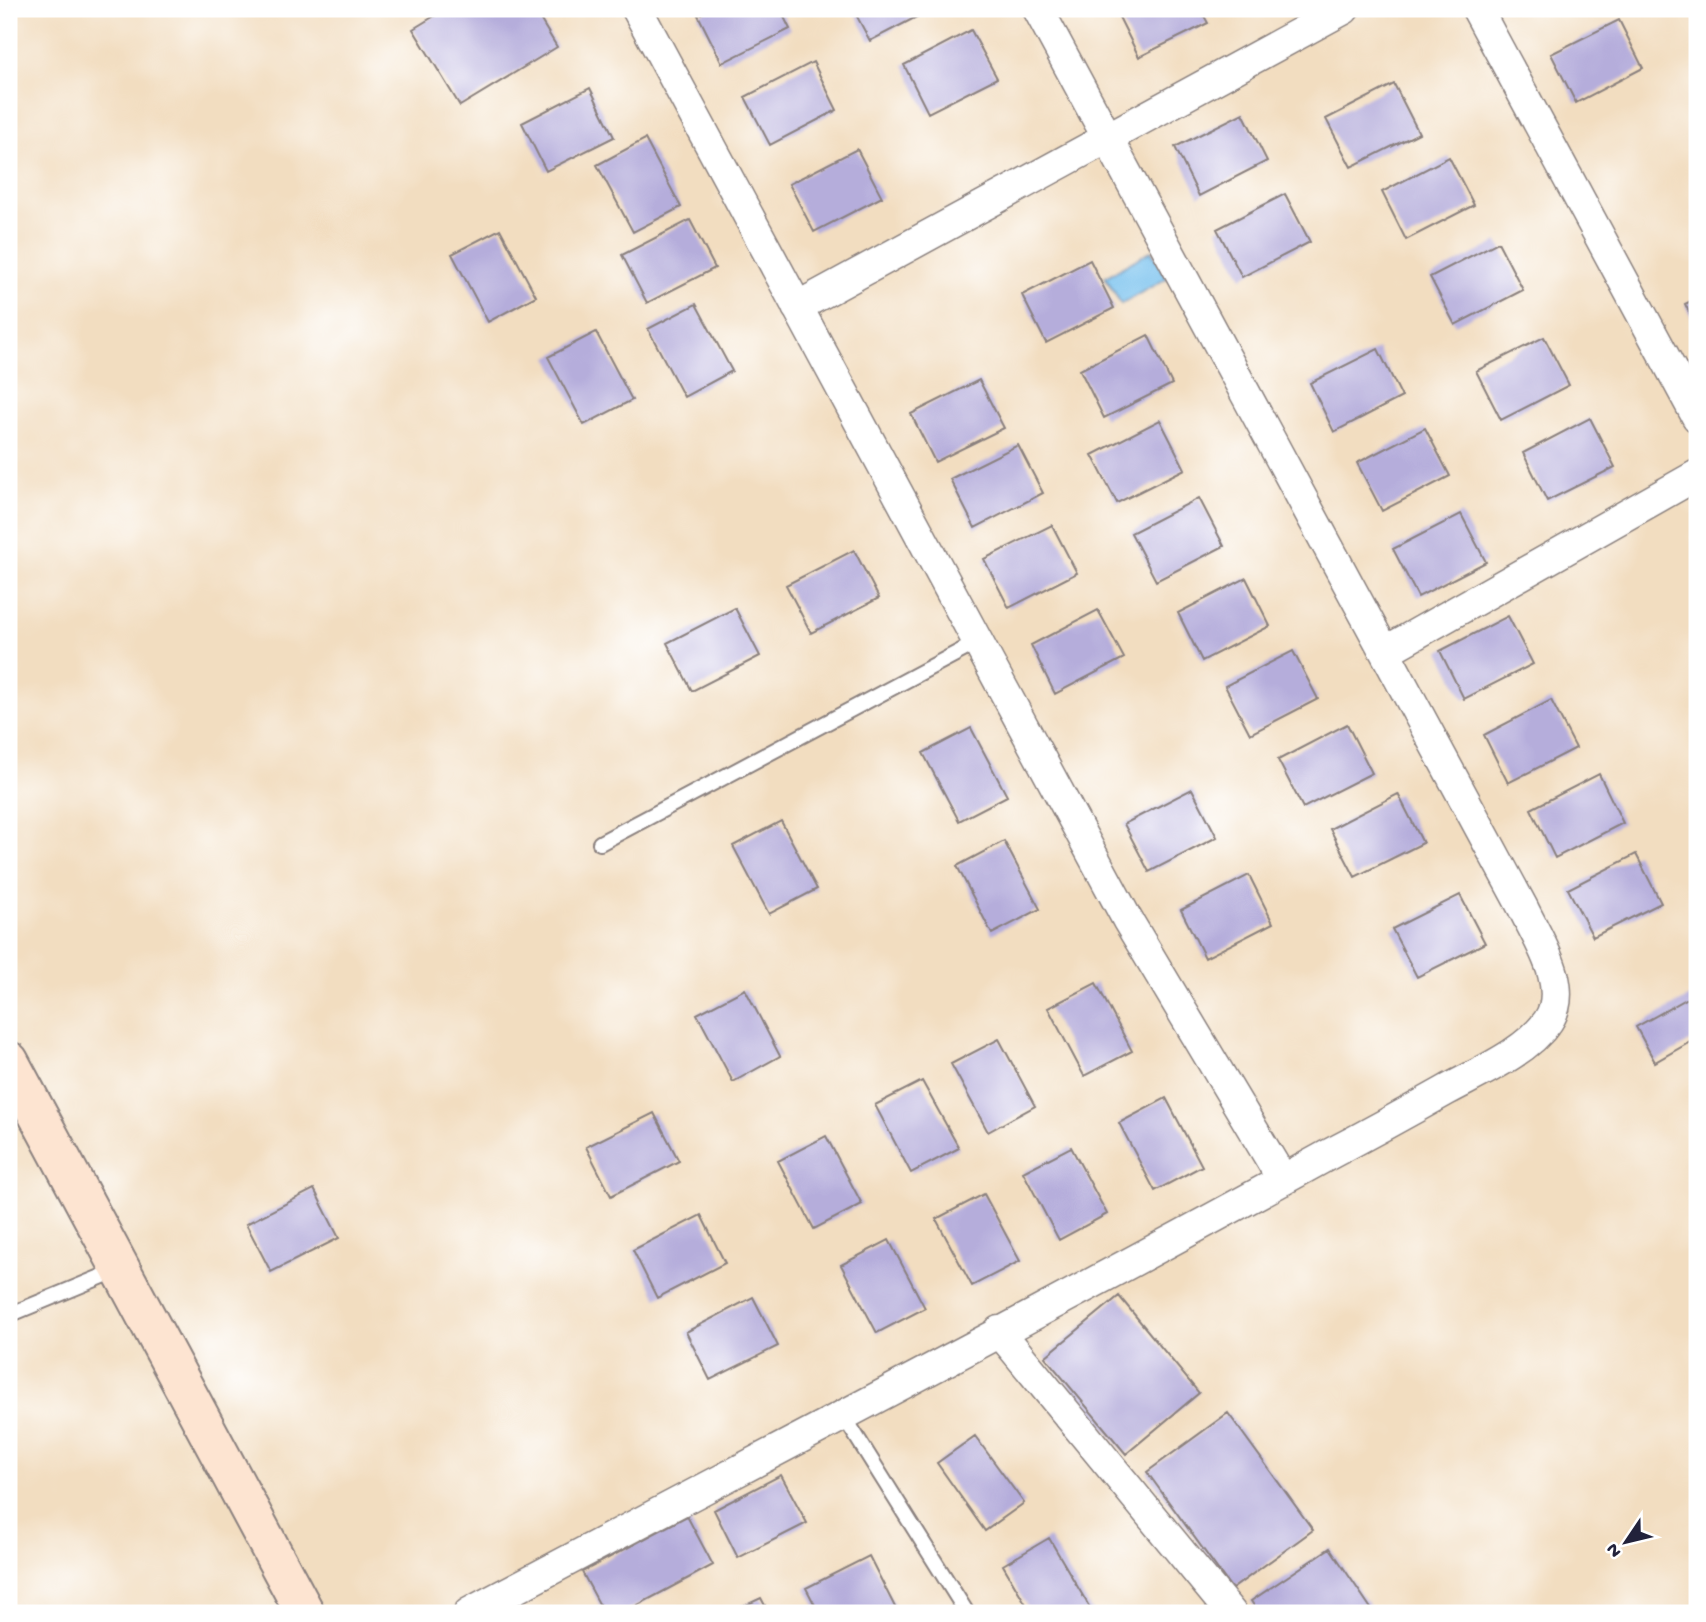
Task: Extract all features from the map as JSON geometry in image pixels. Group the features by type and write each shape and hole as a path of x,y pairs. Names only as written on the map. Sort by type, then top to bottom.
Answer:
{"main road":[{"path":"9,1061 305,1613"}],"street":[{"path":"637,9 1127,919 1283,1180"},
{"path":"469,1613 1283,1180 1484,1070 1529,1042 1549,1020 1558,993 1547,958 1523,908 1038,9"},
{"path":"797,307 1344,9"},
{"path":"1477,9 1697,417"},
{"path":"1386,651 1697,475"},
{"path":"999,1331 1231,1613"}],"lane":[{"path":"600,843 978,642"},
{"path":"9,1315 121,1268"},
{"path":"843,1415 967,1613"}],"water":[{"path":"1151,251 1167,278 1121,304 1105,277"}],"building":[{"path":"446,9 534,9 557,47 460,106 413,29"},
{"path":"710,9 780,9 790,29 722,63 698,15"},
{"path":"853,9 932,9 870,41"},
{"path":"1115,9 1200,9 1208,23 1139,57"},
{"path":"1619,20 1643,68 1576,103 1551,54"},
{"path":"971,30 997,78 928,113 904,65"},
{"path":"813,62 837,110 770,145 745,97"},
{"path":"1394,84 1419,133 1351,167 1326,119"},
{"path":"590,88 614,137 546,171 522,123"},
{"path":"1243,113 1267,161 1199,196 1175,147"},
{"path":"645,139 681,207 633,232 597,165"},
{"path":"857,149 882,197 814,232 789,184"},
{"path":"1449,157 1474,205 1406,240 1382,192"},
{"path":"1285,194 1310,242 1242,277 1217,229"},
{"path":"690,220 715,268 647,303 622,255"},
{"path":"500,229 536,296 488,322 452,254"},
{"path":"1498,242 1523,290 1455,325 1430,277"},
{"path":"1090,260 1114,308 1046,343 1022,295"},
{"path":"1697,298 1697,328 1685,304"},
{"path":"696,304 732,371 684,397 648,329"},
{"path":"596,332 632,400 584,425 548,357"},
{"path":"1148,335 1172,384 1104,418 1080,370"},
{"path":"1544,337 1569,385 1501,420 1476,371"},
{"path":"1378,349 1402,397 1334,432 1310,383"},
{"path":"979,380 1004,428 935,462 911,414"},
{"path":"1590,418 1615,467 1547,501 1523,453"},
{"path":"1160,420 1185,469 1117,503 1092,455"},
{"path":"1425,428 1450,476 1382,511 1357,463"},
{"path":"1018,445 1043,493 975,528 950,479"},
{"path":"1199,498 1224,546 1156,581 1131,533"},
{"path":"1461,514 1486,562 1418,597 1393,549"},
{"path":"1052,525 1077,573 1009,608 984,559"},
{"path":"854,550 879,598 811,633 786,585"},
{"path":"1246,578 1270,626 1202,661 1178,613"},
{"path":"735,608 760,656 692,691 667,643"},
{"path":"1098,610 1124,658 1055,694 1031,645"},
{"path":"1508,616 1533,664 1464,699 1440,651"},
{"path":"1293,651 1318,699 1250,734 1225,686"},
{"path":"1551,700 1576,748 1508,783 1484,735"},
{"path":"1347,724 1372,773 1303,808 1278,760"},
{"path":"971,728 1007,796 959,821 923,753"},
{"path":"1599,774 1623,823 1555,858 1531,809"},
{"path":"1192,789 1217,837 1149,872 1124,824"},
{"path":"1398,794 1423,843 1355,877 1330,829"},
{"path":"781,821 817,889 769,914 733,846"},
{"path":"1004,841 1040,909 992,934 957,866"},
{"path":"1636,854 1661,903 1593,937 1568,889"},
{"path":"1249,875 1273,923 1205,958 1181,910"},
{"path":"1460,895 1485,943 1417,977 1392,929"},
{"path":"1096,983 1132,1051 1084,1076 1048,1008"},
{"path":"745,989 780,1056 733,1082 697,1014"},
{"path":"1697,993 1697,1038 1655,1062 1636,1027"},
{"path":"999,1039 1035,1106 988,1132 951,1064"},
{"path":"922,1081 959,1148 911,1173 875,1105"},
{"path":"1166,1098 1202,1166 1155,1191 1119,1123"},
{"path":"654,1113 679,1161 611,1196 586,1147"},
{"path":"826,1136 862,1204 814,1229 778,1161"},
{"path":"1071,1147 1107,1214 1059,1240 1023,1172"},
{"path":"314,1189 339,1238 271,1272 246,1224"},
{"path":"984,1194 1020,1261 972,1286 936,1219"},
{"path":"701,1215 725,1263 657,1298 633,1250"},
{"path":"889,1240 925,1308 877,1333 841,1265"},
{"path":"1119,1296 1199,1393 1126,1454 1045,1357"},
{"path":"753,1297 778,1346 710,1380 686,1332"},
{"path":"1228,1413 1313,1530 1232,1589 1147,1472"},
{"path":"975,1436 1024,1503 985,1531 937,1463"},
{"path":"781,1475 807,1523 738,1558 714,1510"},
{"path":"687,1516 713,1565 623,1613 604,1613 582,1572"},
{"path":"1049,1538 1093,1613 1031,1613 1003,1565"},
{"path":"1330,1548 1374,1613 1259,1613 1251,1601"},
{"path":"869,1556 898,1613 819,1613 806,1588"},
{"path":"761,1598 769,1613 729,1613"}]}
